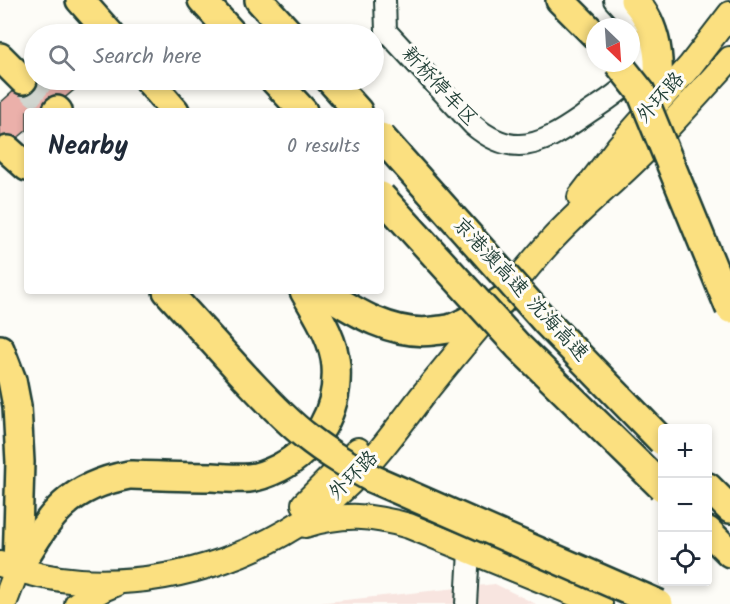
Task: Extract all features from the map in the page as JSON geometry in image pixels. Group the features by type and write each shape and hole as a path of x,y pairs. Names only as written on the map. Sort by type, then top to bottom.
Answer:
{"highway":[{"path":"80,0 101,24"},
{"path":"202,0 224,24"},
{"path":"259,0 281,24"},
{"path":"560,0 586,26"},
{"path":"634,0 647,19 657,47 658,84 650,112"},
{"path":"0,57 23,80"},
{"path":"625,72 641,92 730,309"},
{"path":"157,90 172,108"},
{"path":"283,90 300,108"},
{"path":"339,90 355,108"},
{"name":"京港澳高速 沈海高速","path":"384,140 546,322 658,436"},
{"name":"京港澳高速 沈海高速","path":"384,199 518,346 658,482"},
{"path":"170,294 276,409 307,437 341,461 405,494 659,604"},
{"path":"9,567 38,537 55,513 76,494 93,485 111,478 129,475 249,478 268,473 303,452 317,437 326,422 333,405 336,385 336,365 330,343 306,294"},
{"path":"327,294 377,322 401,329 425,332 450,329 474,318 501,301"},
{"path":"0,349 12,380 18,406 20,462 9,567"},
{"path":"0,355 3,380 0,397"},
{"path":"712,491 730,509"},
{"path":"709,532 730,553"}],"main road":[{"name":"外环路","path":"9,567 49,577 78,581 123,581 170,575 201,568 229,558 280,534 327,503 370,461 550,241 619,146 690,66 730,14"},
{"name":"外环路","path":"550,241 644,152 730,58"},
{"name":"外环路","path":"229,558 267,535 292,514 451,360"},
{"path":"280,534 298,526 340,517 364,516 384,519 409,526 600,604"},
{"path":"4,604 9,567"},
{"path":"9,567 20,604"},
{"path":"77,604 123,581"}],"street":[{"name":"新桥停车区","path":"385,0 386,31 457,108 487,136 519,145 549,137 568,127 617,93 636,72 640,61 638,35 624,10 614,0"},
{"path":"544,0 586,27"},
{"path":"466,604 469,551"}],"shaded area":[{"path":"495,584 536,604 308,604"}],"building":[{"path":"24,82 24,90 74,90 53,108 24,108 24,133 0,153 0,103"}],"tunnel":[{"path":"33,90 55,108"}]}
